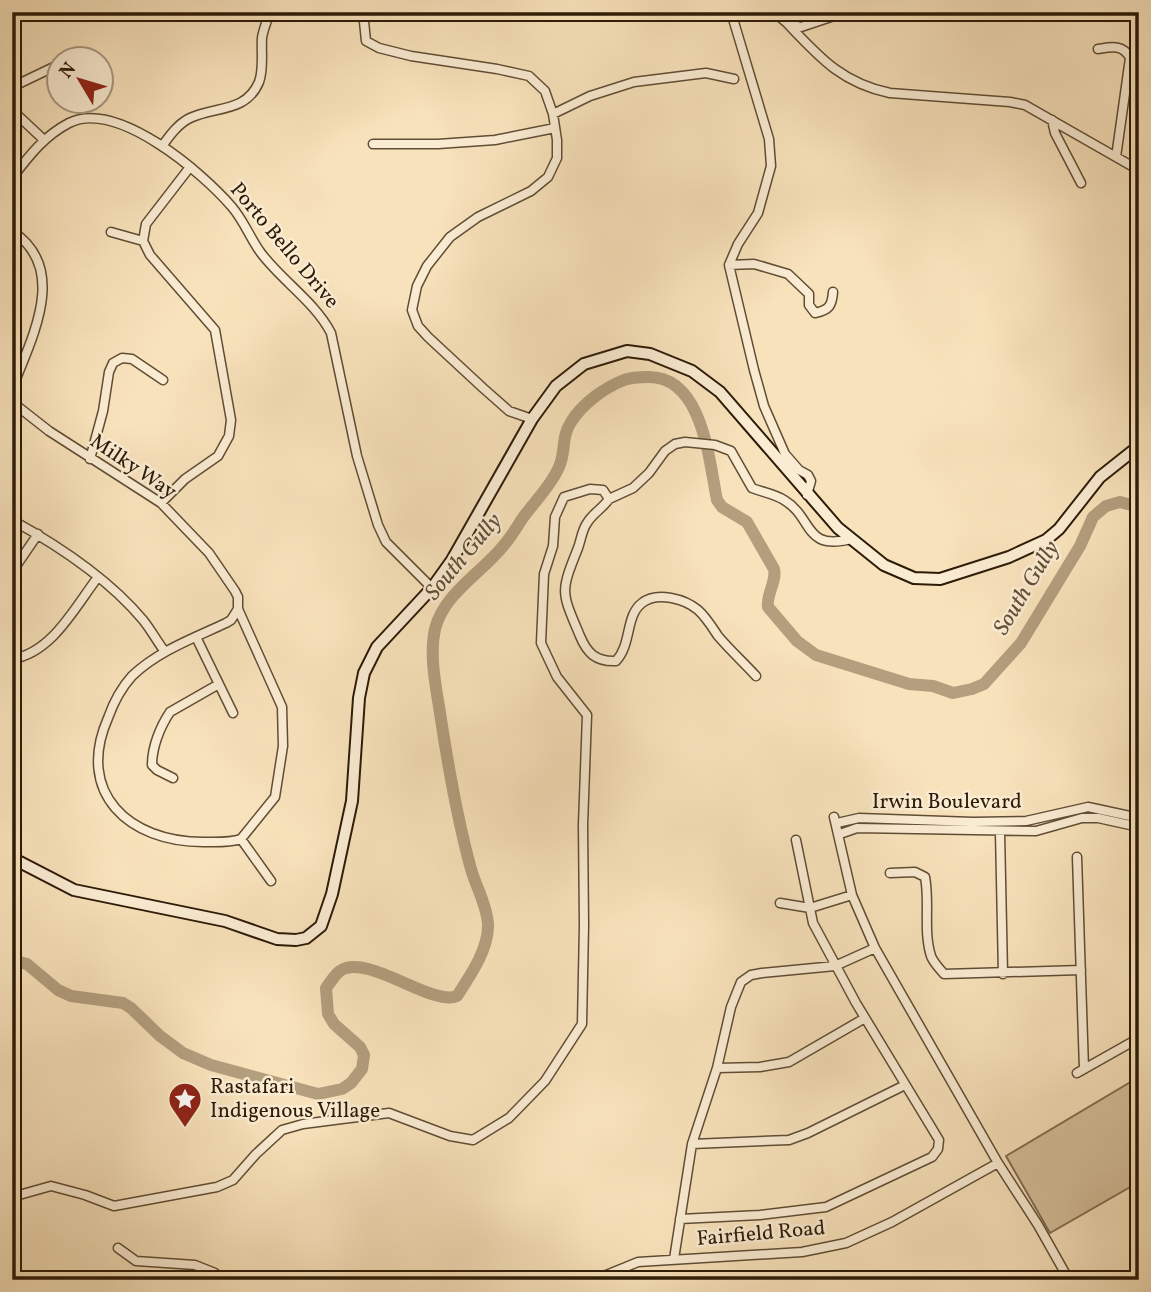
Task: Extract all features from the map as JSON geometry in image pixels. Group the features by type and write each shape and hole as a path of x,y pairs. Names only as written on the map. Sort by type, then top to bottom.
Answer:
{"main road":[{"path":"12,858 74,890 226,922 276,939 306,938 321,926 335,881 352,801 359,698 364,673 377,646 432,588 452,561 532,419 556,386 584,364 627,351 650,354 692,371 720,392 838,528 884,565 914,578 940,579 1009,557 1046,540 1059,529 1100,477 1139,446"}],"street":[{"path":"163,145 174,130 189,118 231,108 254,92 260,79 262,36 270,12"},
{"path":"363,12 366,41 372,45 411,56 529,76 545,91 553,114 557,140 557,158 548,177 531,191 478,217 450,237 427,266 417,286 412,310 418,326 474,380 509,411 532,419"},
{"path":"732,12 769,139 771,166 758,213 738,244 729,265 764,406 785,454 811,481 807,495"},
{"path":"774,12 827,65 870,89 1024,105 1137,169"},
{"path":"787,23 801,27 846,12"},
{"path":"1098,49 1123,49 1130,58 1115,157"},
{"path":"12,88 46,71"},
{"path":"553,114 590,96 634,82 706,73 734,79"},
{"path":"12,110 43,139"},
{"name":"Porto Bello Drive","path":"12,178 43,139 72,121 101,118 163,145 232,207 260,251 285,281 324,319 331,333 357,456 378,525 386,542 432,588"},
{"path":"1052,120 1055,133 1082,183"},
{"path":"373,144 484,141 555,128"},
{"path":"161,503 185,479 218,456 229,436 232,420 215,330 150,256 143,240 146,225 190,167"},
{"path":"12,231 29,243 38,258 43,291 38,321 12,389"},
{"path":"111,232 143,240"},
{"path":"729,265 754,264 788,274 809,295 809,305 815,313 827,311 832,304 833,292"},
{"path":"90,459 103,411 108,372 113,363 121,358 132,359 163,380"},
{"name":"Milky Way","path":"12,402 90,459 161,503 209,553 235,591 238,609 282,707 284,747 275,797 241,839"},
{"path":"756,676 699,611 677,599 654,598 642,602 633,614 624,652 616,661 604,662 595,657 585,648 564,594 565,581 586,524 609,499 642,481 665,451 684,442 715,444 731,452 752,488 783,499 820,540 832,544 851,539"},
{"path":"12,1197 51,1186 114,1206 225,1184 233,1180 282,1130 303,1124 389,1113 450,1136 473,1140 509,1118 545,1081 582,1024 583,825 587,715 557,677 541,643 544,574 552,546 555,517 564,497 590,489 603,490 609,499"},
{"path":"12,520 64,550 98,577 142,620 165,652"},
{"path":"12,572 38,534"},
{"path":"12,659 38,650 51,638 98,577"},
{"path":"238,609 231,620 165,652 131,677 112,708 99,737 97,758 105,793 115,810 137,827 163,838 191,842 241,839 271,881"},
{"path":"196,637 233,713"},
{"path":"173,778 152,765 156,742 165,719 170,712 219,684"},
{"path":"1136,822 1139,777"},
{"name":"Irwin Boulevard","path":"1095,807 1136,822 1082,818 1036,831 857,828 840,834 836,820 1013,821 1095,807"},
{"path":"1060,814 1063,823"},
{"path":"923,821 923,831"},
{"path":"1013,821 1014,832"},
{"path":"1000,832 1003,974"},
{"path":"840,834 852,895 875,948 998,1163 1038,1224 1069,1280"},
{"path":"680,1219 760,1215 826,1207 932,1157 938,1149 939,1140 865,1018 813,923 796,840"},
{"path":"1077,857 1081,1071 1139,1038"},
{"path":"890,873 915,872 925,877 931,958 944,974 1081,970"},
{"path":"780,902 810,908 852,895"},
{"path":"674,1259 692,1144 741,982 751,975 762,973 835,966 875,948"},
{"path":"717,1068 760,1067 789,1062 865,1018"},
{"path":"692,1144 789,1140 905,1085"},
{"name":"Fairfield Road","path":"594,1280 638,1262 802,1252 846,1243 892,1222 998,1163"},
{"path":"118,1248 135,1261 195,1265 215,1273 215,1280"}],"shaded area":[{"path":"1139,1077 1139,1182 1050,1233 1006,1156"}],"waterway":[{"name":"South Gully","path":"12,960 27,964 58,990 71,996 123,1003 183,1053 211,1065 318,1094 342,1089 351,1083 362,1069 364,1055 360,1047 334,1024 328,1014 326,988 340,971 351,967 366,968 432,994 457,996 482,952 488,924 457,811 434,671 435,629 446,605 504,545 552,481 561,461 568,428 576,415 594,397 624,380 649,377 667,381 681,391 692,406 706,444 717,500 722,507 747,522 774,569 768,607 797,641 816,655 909,684 933,686 953,693 984,684 1021,643 1080,546 1093,517 1106,506 1120,502 1139,507"},
{"name":"South Gully","path":"12,1046 12,1061"}],"place":[{"name":"Rastafari Indigenous Village","path":"185,1129"}]}
